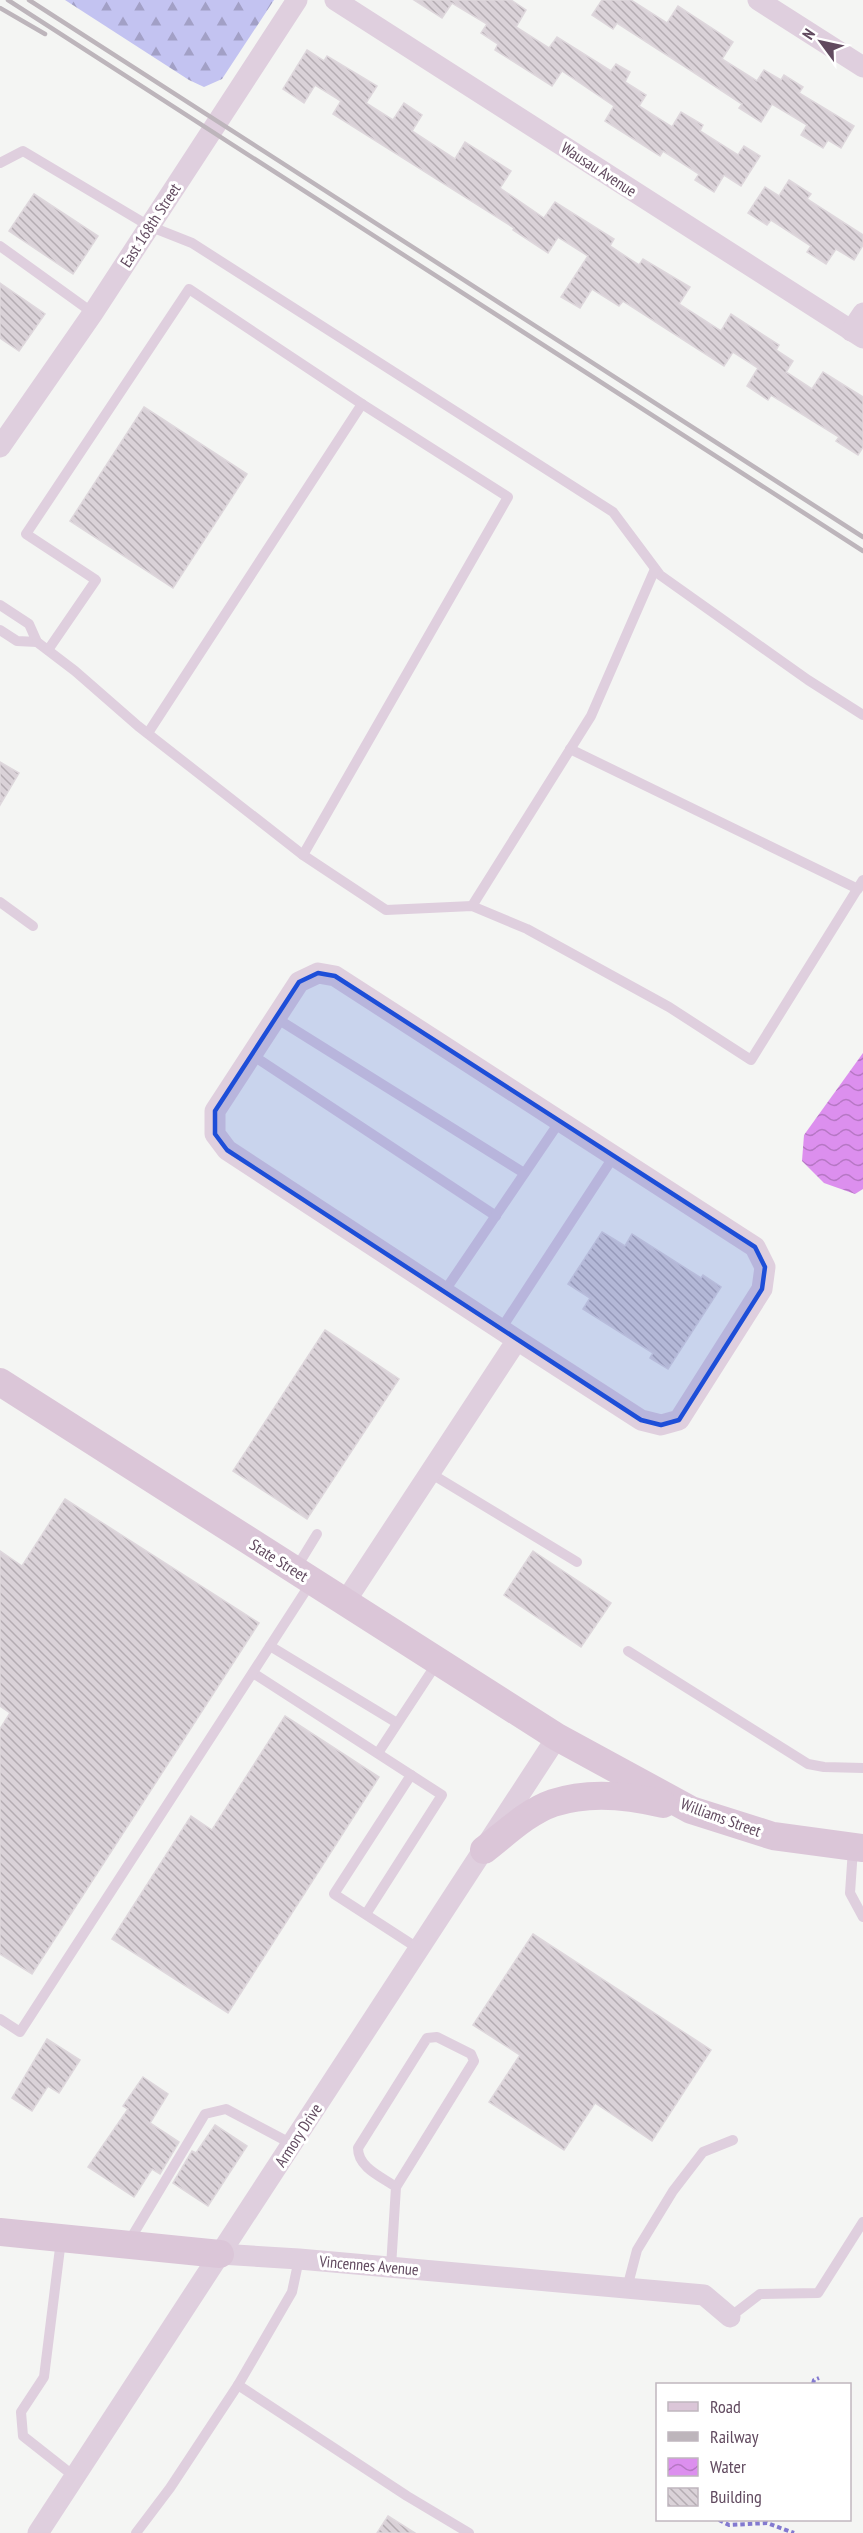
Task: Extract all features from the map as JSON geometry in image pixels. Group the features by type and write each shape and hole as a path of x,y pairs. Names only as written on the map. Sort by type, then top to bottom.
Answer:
{"street":[{"name":"East 168th Street","path":"0,447 93,313 297,0"},
{"name":"Wausau Avenue","path":"335,0 857,335"},
{"path":"758,0 863,67"},
{"path":"857,335 863,313"},
{"path":"318,973 335,975 755,1247 765,1266 762,1289 679,1420 661,1425 641,1420 227,1150 215,1134 215,1111 276,1018 299,982 318,973"},
{"path":"345,1602 430,1473 509,1335"},
{"name":"State Street","path":"0,1382 557,1737"},
{"name":"Williams Street","path":"557,1737 691,1810 773,1836 858,1847"},
{"name":"Armory Drive","path":"38,2533 557,1737"},
{"path":"483,1850 529,1815 553,1803 598,1795 622,1796 691,1810"},
{"name":"Vincennes Avenue","path":"0,2232 220,2254 704,2295 730,2317"}],"lane":[{"path":"0,164 23,151 149,226 192,243 613,512 660,575 808,680 863,715"},
{"path":"0,246 93,313"},
{"path":"48,650 96,580 26,534 189,289 362,404 508,497 303,855"},
{"path":"148,734 362,404"},
{"path":"472,906 591,716 655,569"},
{"path":"0,605 29,624 37,642 148,734 303,855 386,910 472,906 527,929 649,996 751,1060 860,884 570,749"},
{"path":"0,630 17,641 37,642"},
{"path":"0,902 33,926"},
{"path":"276,1018 524,1173"},
{"path":"252,1055 496,1216"},
{"path":"444,1292 560,1121"},
{"path":"509,1335 614,1156"},
{"path":"430,1473 577,1562"},
{"path":"0,2019 20,2032 270,1646 303,1576 317,1534"},
{"path":"270,1646 397,1724"},
{"path":"628,1651 808,1764 824,1767 863,1768"},
{"path":"378,1753 438,1661"},
{"path":"253,1673 442,1796 366,1914"},
{"path":"411,1775 334,1894 419,1949"},
{"path":"858,1847 850,1893 863,1917"},
{"path":"390,2267 396,2187 474,2061 471,2054 437,2037 427,2038 358,2148 358,2157 363,2164 396,2187"},
{"path":"128,2243 205,2114 226,2109 292,2144"},
{"path":"627,2288 637,2250 673,2191 703,2152 733,2140"},
{"path":"730,2317 760,2294 818,2293 863,2222"},
{"path":"62,2237 44,2377 21,2412 23,2436 75,2476"},
{"path":"136,2533 170,2488 238,2385 292,2292 299,2259"},
{"path":"238,2385 407,2496 469,2533"}],"path":[{"path":"813,2383 814,2380 819,2378"},
{"path":"721,2521 729,2525 767,2523 794,2533"}],"highlighted area":[{"path":"318,973 335,976 755,1247 765,1267 762,1289 679,1420 661,1425 641,1420 227,1150 215,1134 215,1111 299,982"}],"green space":[{"path":"65,0 274,0 222,79 204,87 189,80"}],"water":[{"path":"863,1053 863,1189 855,1194 824,1183 802,1161 804,1135"}],"building":[{"path":"414,0 511,0 526,10 516,27 549,48 557,37 611,71 616,64 630,72 625,82 646,95 639,106 672,127 681,112 703,125 700,131 738,155 744,146 760,156 741,186 724,175 714,192 695,180 699,174 663,151 660,156 605,121 614,106 562,71 552,86 495,50 498,44 481,33 487,24 452,3 442,18"},
{"path":"602,0 631,0 667,23 678,6 733,42 722,59 757,81 764,70 781,80 784,75 803,87 799,93 854,126 841,148 828,140 823,148 801,135 807,125 772,104 761,122 739,108 742,104 617,23 613,29 592,15"},
{"path":"307,50 324,61 327,56 377,86 366,103 393,120 404,103 422,115 412,131 455,159 465,142 511,171 500,188 544,218 555,202 614,239 610,246 639,265 643,259 690,287 679,304 721,331 731,314 779,345 776,350 793,361 786,372 812,389 823,372 863,397 863,447 858,455 836,441 839,437 771,395 768,400 747,386 758,368 733,352 724,366 623,301 619,306 592,289 580,308 561,297 588,256 558,237 548,253 513,230 514,228 333,114 341,101 315,85 304,103 283,89"},
{"path":"789,180 811,194 807,199 863,235 863,245 854,260 836,249 826,264 807,252 811,246 771,220 767,225 748,213 765,187 779,196"},
{"path":"34,194 98,236 73,274 9,231"},
{"path":"0,283 45,314 19,351 0,338"},
{"path":"144,407 247,474 173,588 70,521"},
{"path":"0,762 19,773 0,805"},
{"path":"602,1232 625,1246 632,1234 701,1278 703,1275 721,1287 668,1369 650,1358 653,1353 583,1309 590,1298 568,1284"},
{"path":"325,1330 399,1379 307,1519 233,1471"},
{"path":"65,1499 259,1623 32,1974 0,1954 0,1729 10,1713 0,1706 0,1551 22,1566"},
{"path":"533,1551 611,1603 581,1647 504,1595"},
{"path":"285,1716 379,1777 228,2013 112,1939 191,1816 212,1830"},
{"path":"533,1934 711,2050 652,2141 595,2103 564,2150 489,2102 520,2055 473,2025"},
{"path":"47,2039 80,2060 59,2093 48,2086 32,2111 12,2098"},
{"path":"143,2077 168,2094 150,2123 179,2142 160,2174 152,2169 134,2197 88,2167 128,2109 123,2106"},
{"path":"215,2125 247,2146 208,2206 173,2183 192,2151 196,2153"},
{"path":"388,2516 415,2533 377,2533"}],"railway":[{"path":"8,0 863,551"},
{"path":"29,0 863,537"},
{"path":"0,8 45,34"}]}
